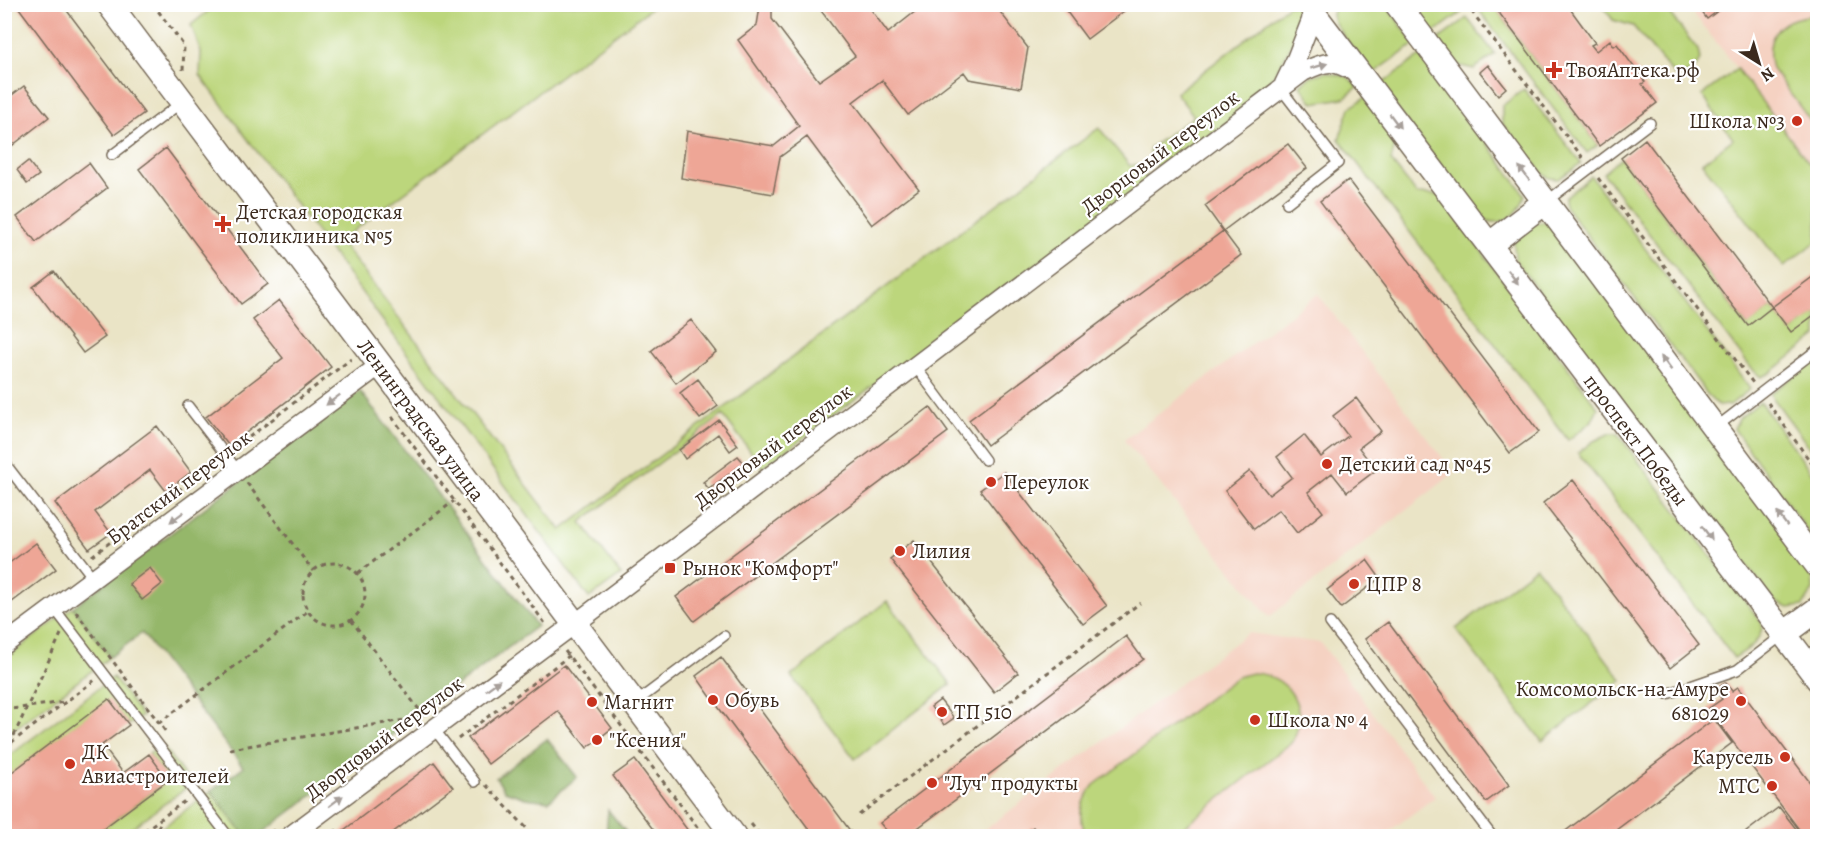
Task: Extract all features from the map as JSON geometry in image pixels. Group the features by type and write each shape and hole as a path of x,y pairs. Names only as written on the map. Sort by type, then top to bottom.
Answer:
{"main road":[{"name":"Ленинградская улица","path":"109,4 182,102 372,371 565,631 634,704 734,837"},
{"path":"1397,4 1818,566"},
{"name":"проспект Победы","path":"1315,8 1360,75 1818,679"},
{"path":"1489,245 1545,202"},
{"path":"1784,634 1818,609"}],"street":[{"name":"Дворцовый переулок","path":"1281,89 1296,59 1315,8"},
{"name":"Дворцовый переулок","path":"290,837 1303,72 1320,64 1338,63 1360,75"},
{"name":"Братский переулок","path":"4,645 240,474 372,371"}],"lane":[{"path":"1281,89 1338,163 1287,202"},
{"path":"112,155 182,102"},
{"path":"1545,202 1650,123"},
{"path":"1715,429 1818,349"},
{"path":"915,366 985,460"},
{"path":"188,406 240,474"},
{"path":"4,462 93,579"},
{"path":"54,608 228,837"},
{"path":"1330,623 1492,837"},
{"path":"1667,694 1737,670 1784,634"},
{"path":"634,704 724,636"},
{"path":"434,729 478,780"}],"path":[{"path":"1466,4 1818,472"},
{"path":"82,564 351,359 372,371"},
{"path":"388,411 454,501 565,631 569,656 704,837"},
{"path":"240,474 313,571"},
{"path":"358,573 454,501"},
{"path":"335,563 345,565 358,573 364,585 365,595 361,608 351,620 338,625 330,625 316,620 303,601 305,582 313,571 324,564 335,563"},
{"path":"860,815 1140,603"},
{"path":"10,744 73,607 159,723 308,611"},
{"path":"230,749 424,716 351,620"},
{"path":"448,747 569,656"},
{"path":"4,748 116,664"},
{"path":"4,710 67,701"},
{"path":"478,780 534,837"},
{"path":"137,837 195,793"},
{"path":"154,837 162,818"},
{"path":"328,837 337,830"}],"shaded area":[{"name":"Школа №3","path":"1687,5 1817,5 1817,173 1737,69"},
{"path":"1318,294 1454,473 1269,617 1124,440"},
{"name":"Школа № 4","path":"1248,633 1321,643 1435,797 1383,836 976,836"}],"green space":[{"path":"217,4 655,5 340,241 561,530 1099,128 1130,166 1138,164 1149,180 763,468 723,415 581,522 621,575 589,598 200,75 201,52 191,25"},
{"path":"1289,5 1302,5 1296,30 1280,67 1266,86 1218,131 1161,172 1150,157 1150,148 1194,116 1176,93"},
{"path":"1335,5 1386,5 1415,44 1371,75 1334,22 1332,14"},
{"path":"1411,5 1457,5 1462,12 1433,33"},
{"path":"1475,5 1498,5 1497,10 1598,145 1587,153"},
{"path":"1602,5 1663,5 1698,50 1700,60 1690,72 1675,76 1633,26 1613,20"},
{"path":"1807,16 1817,18 1817,130 1772,69 1770,58 1775,33 1788,22"},
{"path":"1467,18 1495,54 1474,69 1457,65 1438,40"},
{"path":"1423,54 1525,195 1519,209 1509,218 1496,222 1481,218 1379,86"},
{"path":"1737,69 1817,173 1817,241 1784,267 1702,163 1733,139 1702,95"},
{"path":"1326,72 1348,77 1358,87 1344,98 1313,103 1300,85 1311,76"},
{"path":"1524,89 1581,163 1559,179 1549,178 1541,172 1502,123 1502,106"},
{"path":"1366,97 1397,137 1391,161 1417,194 1440,195 1598,408 1591,422 1568,440 1339,139 1350,108"},
{"path":"1621,158 1747,326 1772,307 1791,332 1817,312 1817,336 1770,373 1761,377 1751,368 1603,173"},
{"path":"1591,176 1750,389 1730,405 1719,406 1711,399 1565,206 1565,197"},
{"path":"1542,222 1551,225 1812,569 1813,590 1803,606 1788,608 1774,601 1515,260 1514,240 1532,224"},
{"path":"1817,359 1817,458 1770,394"},
{"path":"360,391 537,626 258,836 245,836 211,791 243,767 142,633 110,657 73,607"},
{"path":"1760,402 1817,480 1817,544 1734,429 1738,419"},
{"path":"1610,433 1617,433 1762,623 1757,640 1734,658 1578,453"},
{"path":"1536,567 1622,680 1542,741 1456,629"},
{"path":"887,601 951,684 855,759 791,676"},
{"path":"73,607 110,657 5,736 5,659"},
{"path":"1252,673 1277,680 1293,696 1299,718 1292,742 1172,836 1087,836 1082,823 1082,810 1086,797 1094,785 1237,677"},
{"path":"113,677 142,716 129,725 109,700 5,778 5,759"},
{"path":"547,739 577,777 549,801 525,798 505,791 496,778"},
{"path":"162,745 191,784 121,836 93,836 168,780 149,754"},
{"path":"211,791 245,836 151,836"},
{"path":"608,810 629,836 606,836"}],"building":[{"path":"16,4 62,4 144,113 114,135"},
{"path":"816,4 867,4 888,33 925,4 994,4 1028,48 1021,88 969,79 964,72 908,115 882,80 853,102 919,189 872,225 807,137 780,157 773,194 681,178 687,131 774,146 799,126 738,40 757,25 760,7 772,10 772,19 819,81 855,56"},
{"path":"1061,4 1126,4 1128,8 1087,39"},
{"path":"1498,4 1561,4 1564,8 1568,6 1595,43 1591,45 1596,51 1610,40 1614,46 1617,44 1645,82 1642,84 1657,103 1599,146 1497,10"},
{"path":"1696,4 1727,4 1707,19"},
{"path":"1488,65 1506,88 1498,95 1480,72"},
{"path":"24,86 49,117 4,152 4,101"},
{"path":"1645,139 1772,307 1748,326 1621,158"},
{"path":"1288,144 1307,168 1223,231 1205,206"},
{"path":"166,148 268,284 241,304 139,169"},
{"path":"28,161 39,175 27,184 17,170"},
{"path":"89,163 107,188 36,242 17,217"},
{"path":"1348,180 1539,432 1510,453 1320,201"},
{"path":"1223,231 1241,255 987,445 969,420"},
{"path":"54,271 105,337 83,353 33,287"},
{"path":"1818,273 1818,312 1791,332 1772,307"},
{"path":"279,300 331,367 229,446 206,417 283,358 253,320"},
{"path":"691,320 716,352 676,383 651,351"},
{"path":"698,379 718,406 700,419 680,393"},
{"name":"Детский сад №45","path":"1356,398 1381,431 1359,448 1376,470 1347,492 1332,473 1308,492 1323,512 1297,533 1279,510 1254,529 1225,491 1250,471 1269,495 1292,477 1277,457 1304,435 1321,457 1348,436 1333,416"},
{"path":"930,407 948,432 694,621 676,597"},
{"path":"719,420 738,445 730,451 718,434 685,459 679,450"},
{"path":"157,426 191,472 166,491 150,470 95,512 111,533 89,549 55,503"},
{"path":"738,456 744,463 709,489 703,482"},
{"path":"1004,472 1107,606 1083,624 980,490"},
{"path":"1573,480 1699,645 1670,668 1543,503"},
{"path":"914,540 1018,673 994,692 890,559"},
{"path":"36,543 56,569 4,608 4,567"},
{"name":"ЦПР 8","path":"1367,560 1380,578 1341,608 1327,590"},
{"path":"150,568 162,584 142,600 129,584"},
{"path":"1388,622 1509,785 1486,802 1365,639"},
{"path":"1126,636 1143,659 907,836 891,836 880,823"},
{"path":"721,657 854,836 814,836 696,676"},
{"path":"564,665 612,728 587,748 558,711 488,764 468,738"},
{"path":"1725,682 1732,691 1738,687 1818,793 1818,836 1804,836 1708,709 1722,699 1715,689"},
{"name":"ДК Авиастроителей","path":"109,699 129,725 102,745 123,773 149,754 168,780 93,836 4,836 4,778"},
{"name":"ТП 510","path":"940,700 954,718 944,725 931,707"},
{"path":"1714,719 1732,743 1608,836 1559,836"},
{"path":"635,760 692,836 658,836 613,776"},
{"path":"434,762 453,787 388,836 336,836"},
{"path":"1779,807 1797,830 1789,836 1741,836"},
{"path":"1033,827 1040,836 1020,836"}],"place":[{"name":"ТвояАптека.рф","path":"1554,70"},
{"name":"Школа №3","path":"1797,121"},
{"name":"Детская городская поликлиника №5","path":"223,224"},
{"name":"Детский сад №45","path":"1327,464"},
{"name":"Переулок","path":"991,482"},
{"name":"Лилия","path":"900,551"},
{"name":"Рынок \"Комфорт\"","path":"670,568"},
{"name":"ЦПР 8","path":"1354,584"},
{"name":"Обувь","path":"713,700"},
{"name":"Комсомольск-на-Амуре 681029","path":"1741,701"},
{"name":"Магнит","path":"592,702"},
{"name":"ТП 510","path":"942,712"},
{"name":"Школа № 4","path":"1255,720"},
{"name":"\"Ксения\"","path":"597,740"},
{"name":"Карусель","path":"1785,757"},
{"name":"ДК Авиастроителей","path":"70,764"},
{"name":"\"Луч\" продукты","path":"932,783"},
{"name":"МТС","path":"1772,786"}]}
